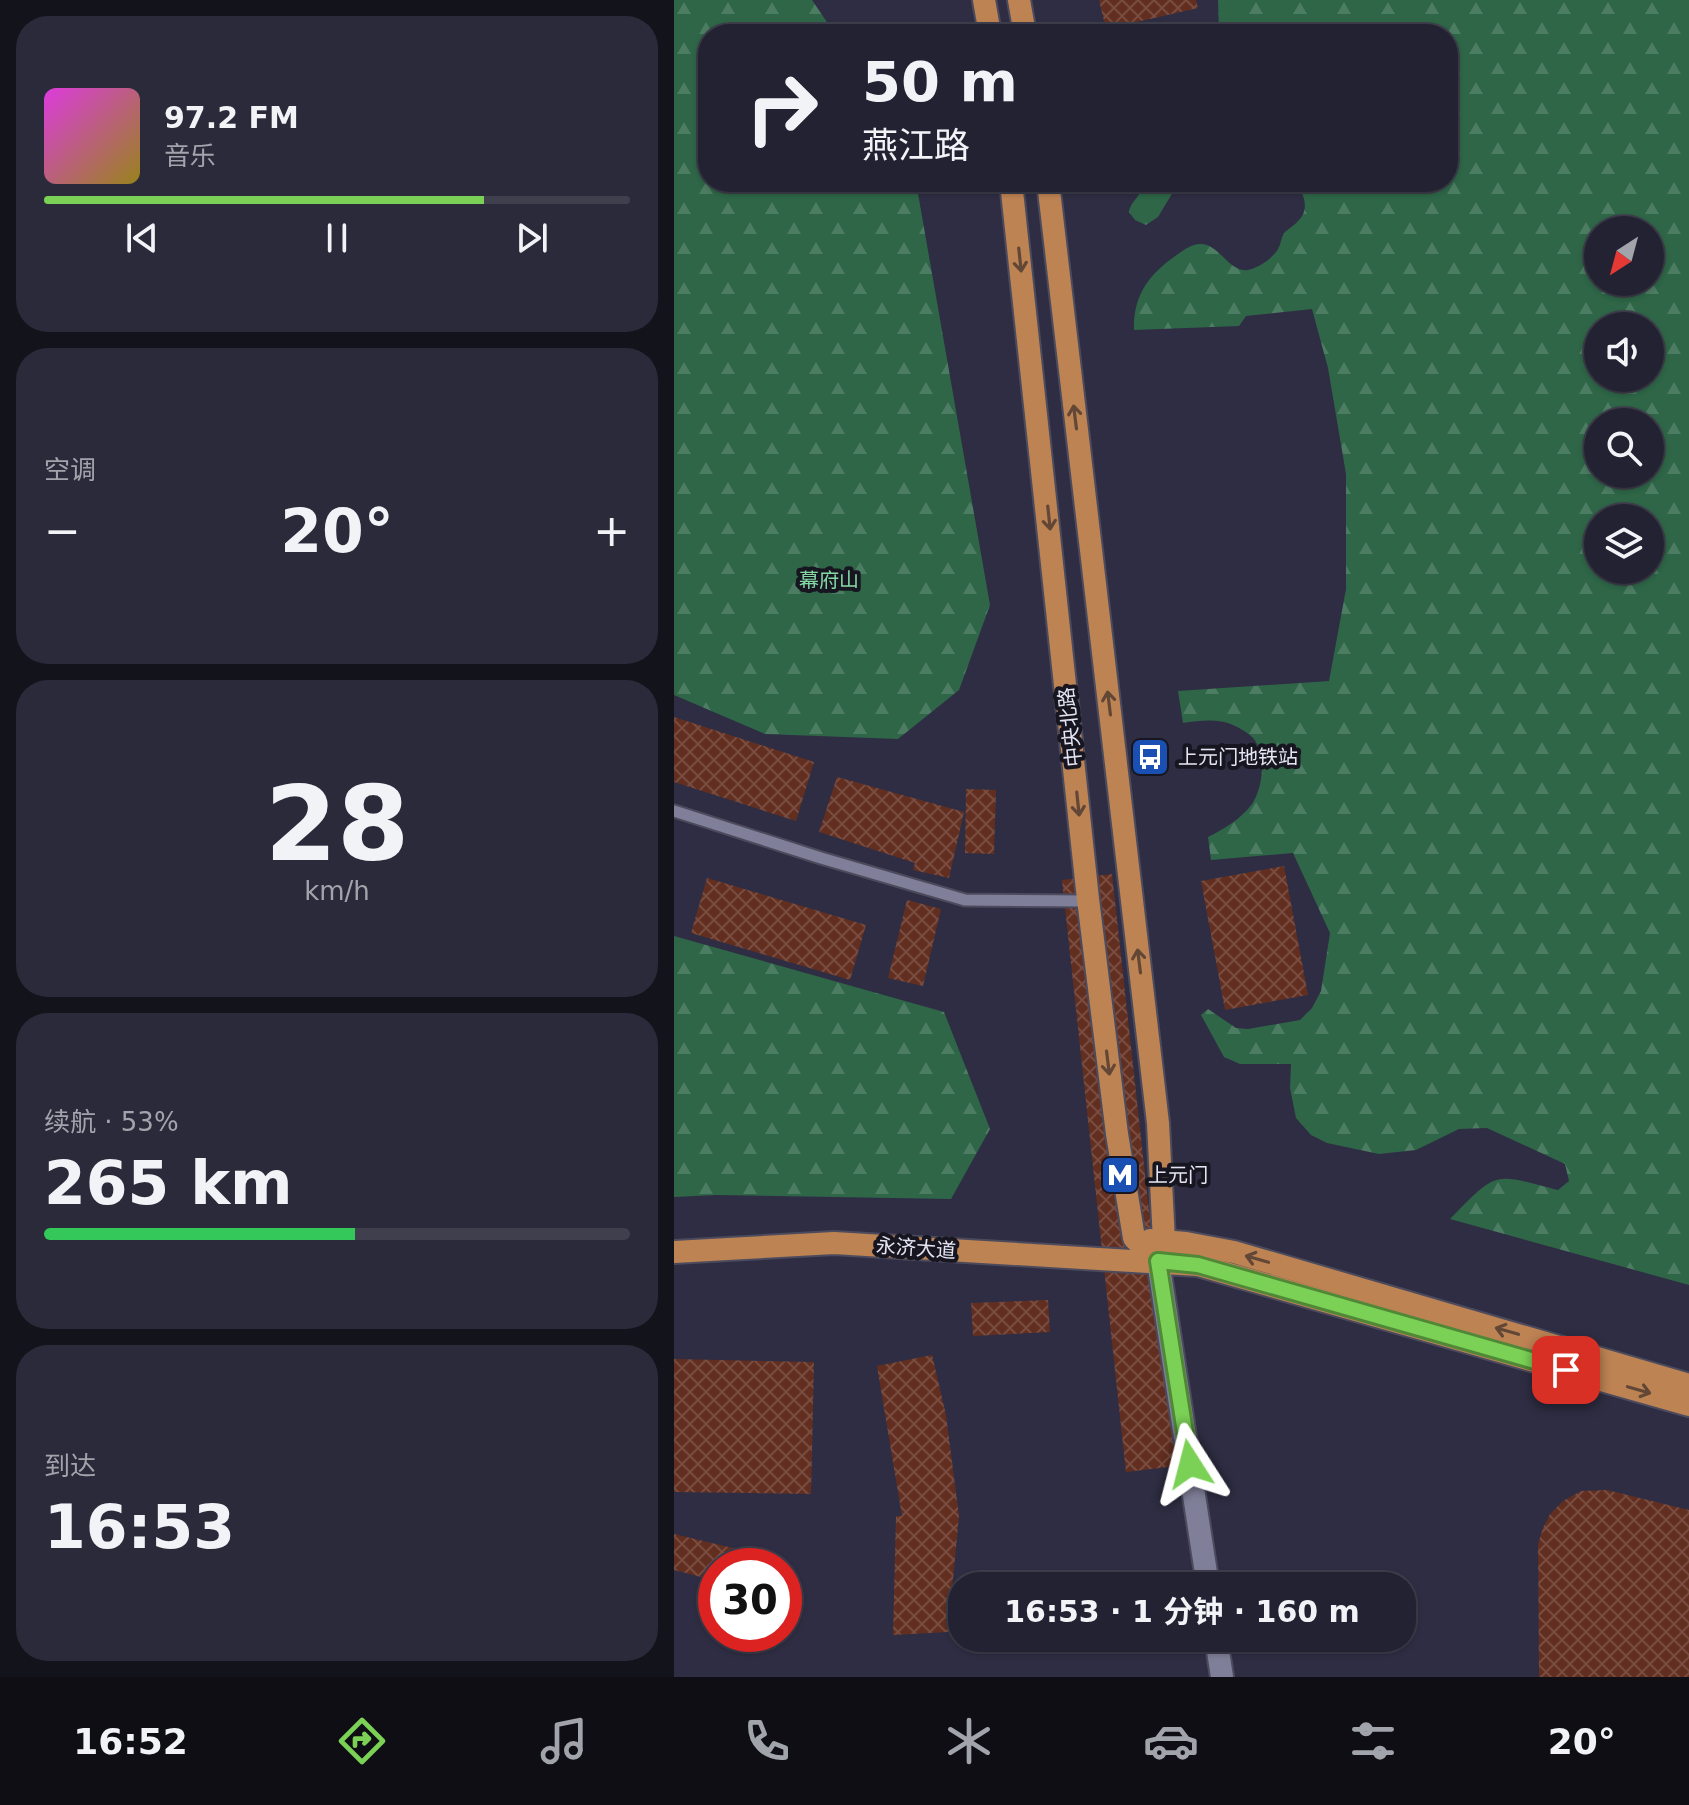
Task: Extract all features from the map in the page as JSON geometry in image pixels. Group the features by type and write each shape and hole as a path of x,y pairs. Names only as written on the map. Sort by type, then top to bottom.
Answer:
{"main road":[{"path":"984,0 988,24"},
{"path":"1019,0 1023,24"},
{"name":"中央北路","path":"1012,192 1117,1134 1134,1238 1161,1251 1158,1123 1049,192"},
{"name":"永济大道","path":"674,1252 834,1243 1161,1251"},
{"path":"1161,1251 1234,1252 1689,1385"},
{"path":"1161,1251 1198,1265 1689,1405"}],"street":[{"name":"中央北路","path":"1161,1251 1206,1572"},
{"path":"1218,1652 1222,1677"}],"lane":[{"path":"674,811 965,900 1089,901"}],"green space":[{"name":"幕府山","path":"674,0 812,0 828,24 698,24 698,192 918,192 990,605 959,690 898,739 765,734 674,695"},
{"path":"1218,0 1689,0 1689,1285 1450,1219 1478,1191 1498,1180 1520,1180 1558,1190 1569,1181 1565,1164 1487,1128 1459,1129 1416,1150 1379,1154 1327,1143 1311,1135 1296,1118 1290,1088 1291,1064 1240,1064 1224,1057 1201,1015 1208,1009 1236,1028 1248,1029 1300,1020 1312,1008 1321,991 1330,933 1293,853 1211,860 1208,837 1237,819 1256,797 1262,771 1257,745 1247,733 1221,721 1183,723 1178,691 1329,681 1346,589 1346,474 1328,368 1312,309 1246,316 1239,326 1134,330 1134,318 1145,286 1159,269 1178,254 1194,245 1207,245 1235,267 1252,269 1269,259 1278,249 1285,232 1302,216 1305,206 1301,192 1458,192 1458,24 1219,24"},
{"path":"1141,192 1173,192 1158,217 1146,225 1135,220 1129,212"},
{"path":"674,936 944,1012 990,1129 951,1199 674,1197"}],"building":[{"path":"1099,0 1196,0 1198,8 1128,24 1105,24"},
{"path":"674,717 814,762 796,821 674,782"},
{"path":"837,777 964,812 949,878 913,870 915,863 819,832"},
{"path":"966,789 996,790 994,854 965,853"},
{"path":"1284,866 1308,995 1225,1010 1201,881"},
{"path":"1112,874 1177,1466 1126,1472 1062,880"},
{"path":"707,878 866,925 850,980 691,933"},
{"path":"907,900 941,909 923,986 888,978"},
{"path":"1048,1300 1050,1332 973,1336 971,1303"},
{"path":"932,1355 946,1415 959,1516 954,1572 948,1572 948,1632 893,1635 896,1516 902,1516 877,1366"},
{"path":"674,1359 814,1362 811,1494 674,1492"},
{"path":"1607,1490 1689,1510 1689,1677 1539,1677 1538,1544 1543,1528 1550,1514 1563,1501 1581,1491"},
{"path":"674,1534 733,1548 698,1548 698,1576 674,1570"}],"place":[{"name":"上元门地铁站","path":"1150,757"},
{"name":"上元门","path":"1120,1175"}],"route":[{"path":"1190,1464 1158,1261 1198,1265 1566,1370"}]}
